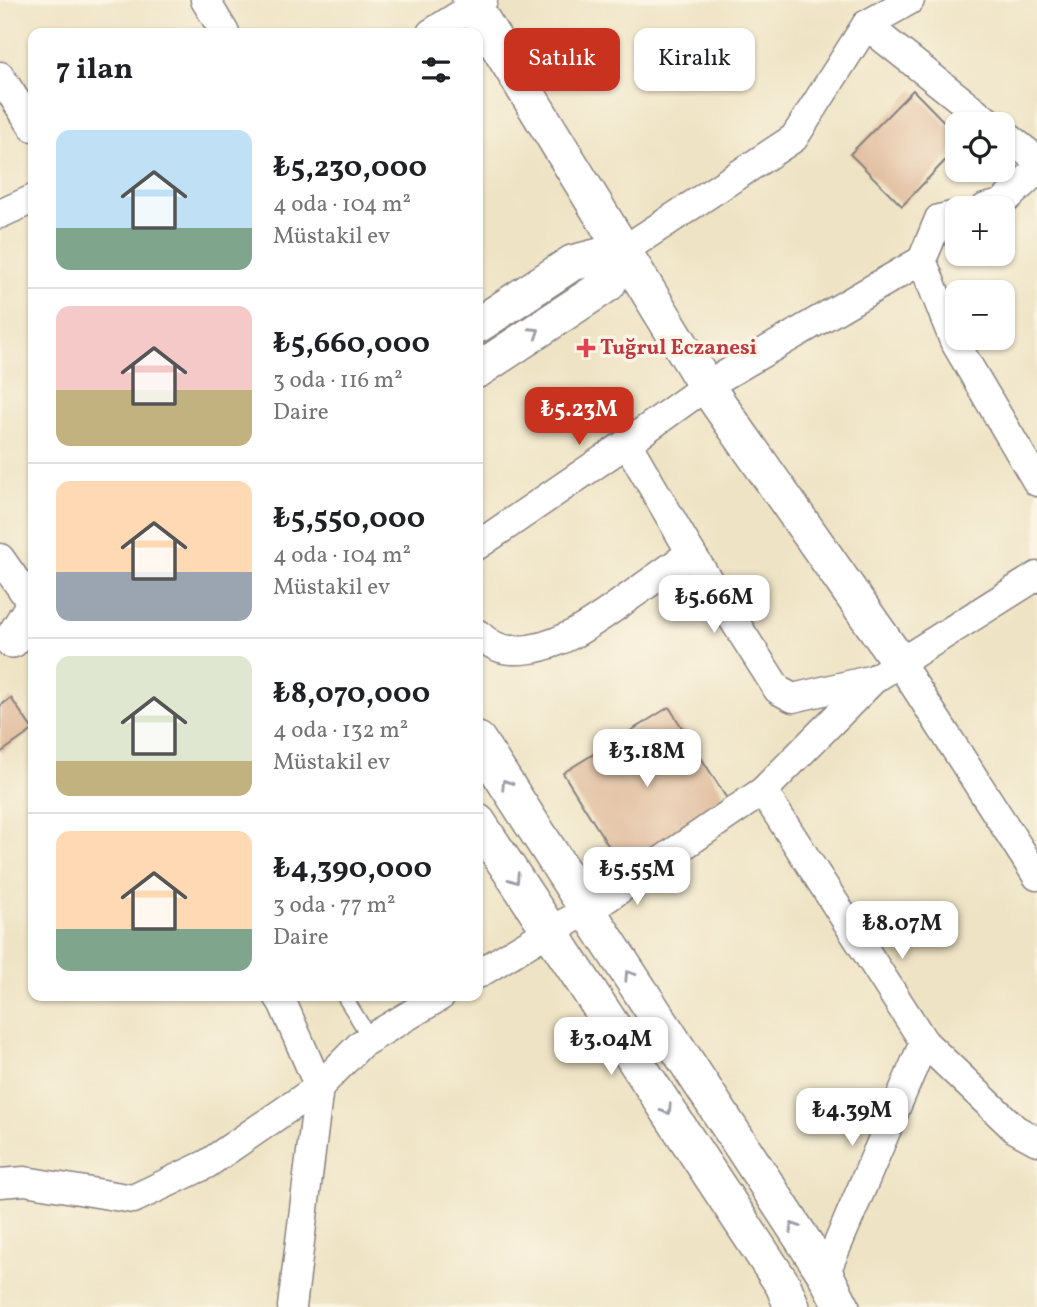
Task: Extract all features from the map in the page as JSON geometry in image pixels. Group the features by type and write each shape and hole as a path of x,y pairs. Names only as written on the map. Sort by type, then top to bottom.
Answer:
{"street":[{"path":"205,0 222,28"},
{"path":"438,28 476,2 706,386 887,671 1037,876"},
{"path":"483,323 572,263 624,250 794,138 866,25 898,2"},
{"path":"866,25 976,112"},
{"path":"0,76 28,119"},
{"path":"1015,143 1037,160"},
{"path":"1009,196 1037,170"},
{"path":"0,214 28,201"},
{"path":"483,542 706,386 922,260 939,219 945,218"},
{"path":"483,367 608,284 624,250"},
{"path":"922,260 954,341 1037,482"},
{"path":"627,443 691,553 778,690 793,698 887,671"},
{"path":"483,638 510,650 541,647 571,635 596,621 691,553"},
{"path":"0,558 28,598"},
{"path":"483,971 588,911 763,791 887,671 1037,576"},
{"path":"15,641 28,615"},
{"path":"483,748 825,1274 842,1307"},
{"path":"763,791 924,1042 1015,1129 1037,1141"},
{"path":"483,830 783,1285 792,1307"},
{"path":"281,1001 319,1087 292,1307"},
{"path":"0,1183 25,1181 133,1199 207,1164 319,1087 360,1044 433,1001"},
{"path":"825,1274 924,1042"}],"lane":[{"path":"347,1001 370,1038"}],"building":[{"path":"913,90 945,123 945,161 902,206 850,154"},
{"path":"11,698 28,723 28,733 0,753 0,706"},
{"path":"669,707 731,805 624,871 563,773"}],"place":[{"name":"Tuğrul Eczanesi","path":"586,348"}]}
